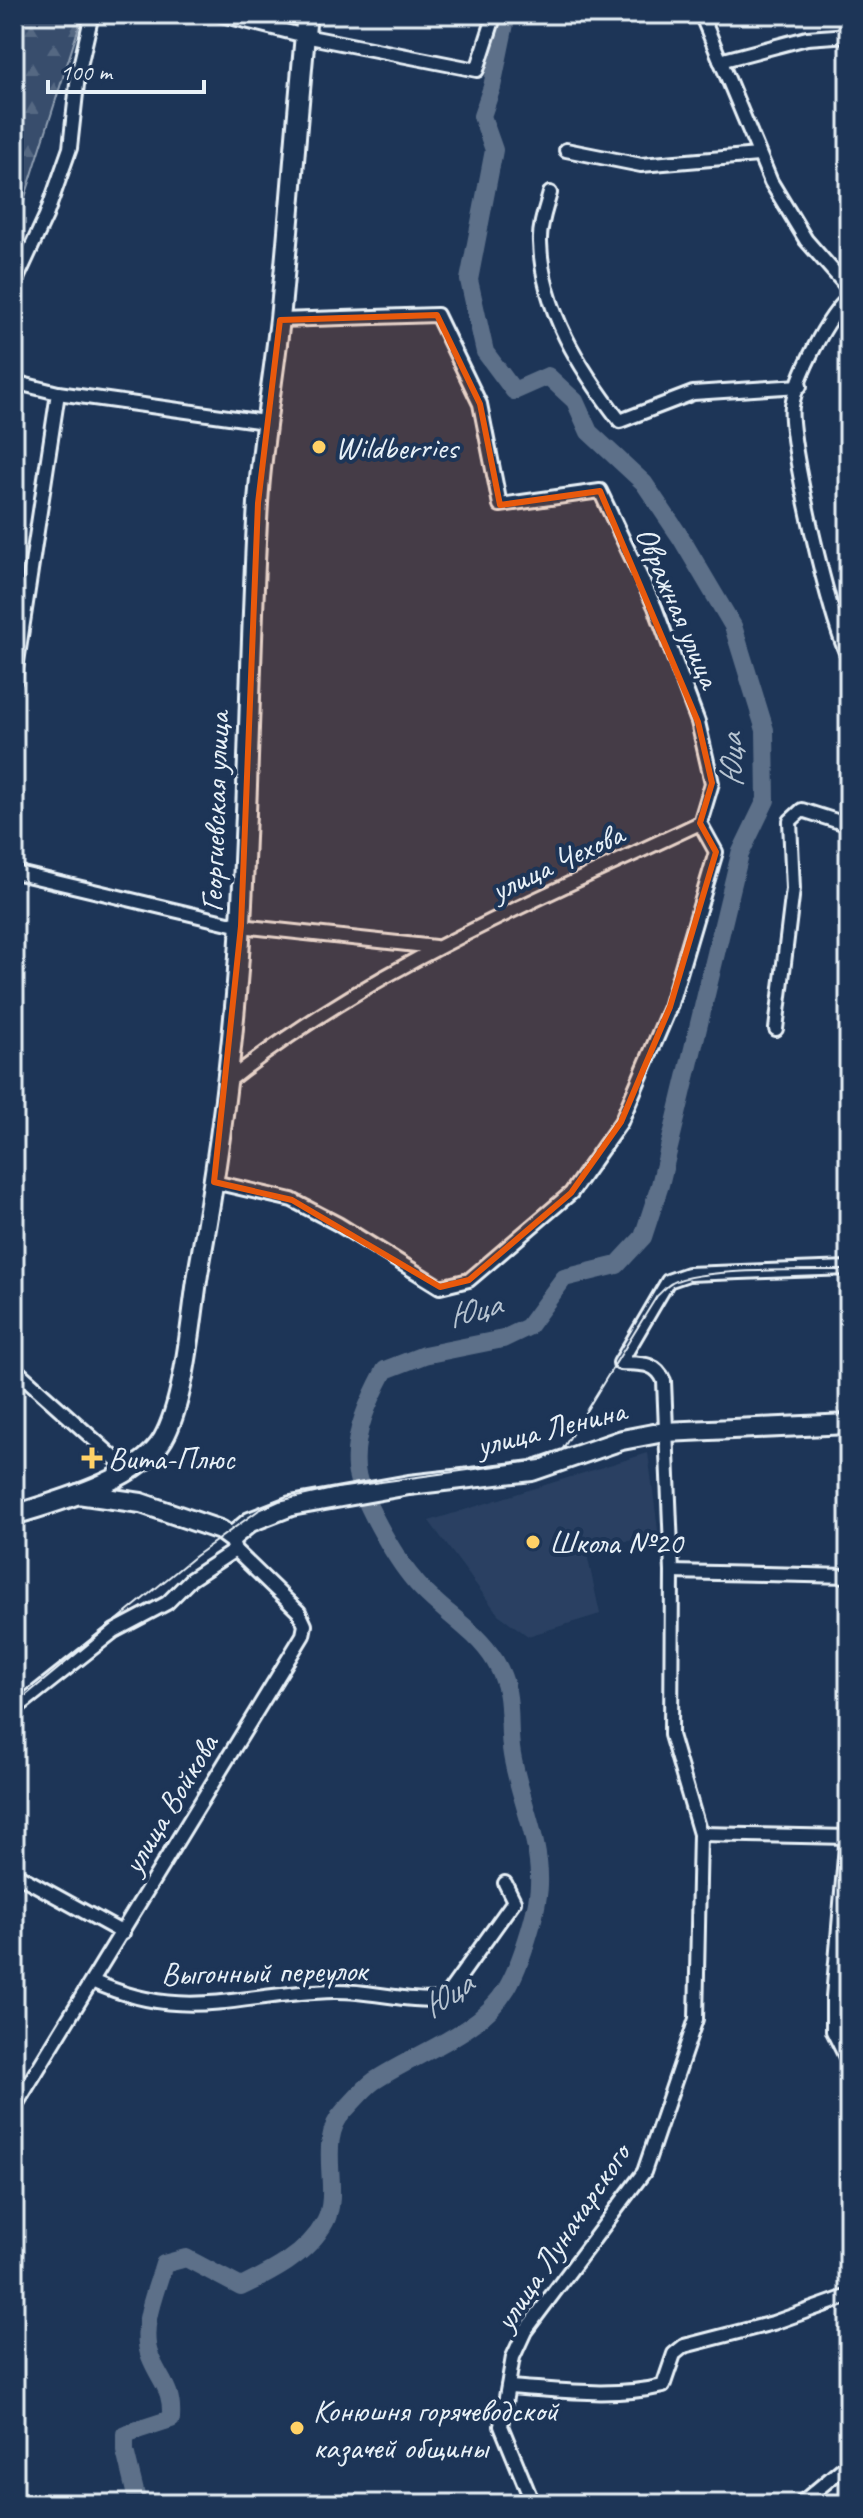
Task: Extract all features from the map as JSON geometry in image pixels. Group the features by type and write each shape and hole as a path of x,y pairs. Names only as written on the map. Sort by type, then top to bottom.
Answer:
{"main road":[{"name":"Георгиевская улица","path":"14,1515 78,1494 128,1470 158,1446 172,1413 214,1182 227,1082 241,926 265,422 280,320 307,14"},
{"name":"улица Ленина","path":"233,1544 250,1522 291,1506 409,1485 532,1471 622,1440 664,1432 849,1424"},
{"path":"128,1470 131,1487 141,1503"},
{"path":"78,1494 141,1503 220,1530 233,1544"}],"street":[{"path":"14,285 46,216 70,148 78,75 92,14"},
{"path":"218,14 305,36 477,70 495,14"},
{"path":"701,14 758,155 806,240 849,289"},
{"path":"720,61 807,38 849,35"},
{"path":"566,150 641,165 758,155"},
{"path":"550,193 539,240 549,289 565,339 587,378 620,421 693,393 800,386"},
{"path":"849,298 821,336 792,407 802,484 822,574 849,658"},
{"name":"Овражная улица","path":"280,320 437,315 480,404 500,505 600,491 655,607 698,722 712,783 700,823"},
{"path":"14,382 58,393 265,422"},
{"path":"14,682 58,393"},
{"path":"776,1029 793,889 790,821 802,810 849,825"},
{"path":"214,1182 292,1200 338,1224 440,1287 469,1280 571,1193 621,1122 670,1007 716,852 700,823"},
{"name":"улица Чехова","path":"227,1082 314,1018 437,948 700,823"},
{"path":"14,872 241,926 437,948"},
{"name":"улица Луначарского","path":"533,2504 501,2426 513,2357 525,2331 644,2172 696,2019 700,1834 671,1735 672,1572 664,1381 659,1370 649,1364 620,1363 668,1281 688,1274 849,1268"},
{"path":"14,1368 128,1470"},
{"path":"14,1710 114,1631 167,1603 233,1544"},
{"name":"улица Войкова","path":"14,2108 303,1635 305,1625 295,1607 233,1544"},
{"path":"672,1572 849,1576"},
{"path":"849,1810 833,1997 833,2031 849,2063"},
{"path":"700,1834 848,1836"},
{"name":"Выгонный переулок","path":"14,1873 123,1933"},
{"name":"Выгонный переулок","path":"92,1981 128,1998 180,2006 334,1991 421,2002 444,1999 514,1901 505,1883"},
{"path":"508,2387 598,2391 644,2390 663,2386 674,2354 684,2346 773,2323 849,2296"},
{"path":"800,2504 849,2463"}],"highlighted area":[{"path":"437,315 480,404 500,505 600,491 698,722 712,783 700,823 716,852 670,1007 621,1122 571,1193 469,1280 440,1287 292,1200 214,1182 241,926 258,503 280,320"}],"shaded area":[{"name":"Школа №20","path":"648,1453 659,1538 585,1545 600,1614 528,1636 498,1614 429,1521"}],"green space":[{"path":"14,14 83,14 14,232"}],"waterway":[{"name":"Юца","path":"138,2504 125,2451 125,2434 171,2419 168,2392 150,2356 146,2334 164,2264 186,2258 241,2287 299,2253 317,2234 330,2209 331,2136 344,2111 374,2081 446,2041 480,2018 507,1988 523,1953 535,1909 539,1869 512,1755 506,1686 486,1649 424,1591 388,1542 359,1480 357,1442 368,1405 385,1370 424,1355 503,1339 528,1327 564,1278 617,1265 643,1237 660,1185 740,854 766,800 765,730 733,626 681,538 644,483 589,432 575,401 548,376 514,391 485,352 469,280 494,150 482,116 492,87 507,14"}],"tram line":[{"path":"14,1705 195,1556 259,1510 279,1501 337,1488 540,1460 562,1450 657,1296 672,1283 730,1272 849,1270"}],"place":[{"name":"Wildberries","path":"319,447"},
{"name":"Вита-Плюс","path":"92,1458"},
{"name":"Школа №20","path":"533,1542"},
{"name":"Конюшня горячеводской казачей общины","path":"297,2428"}]}
